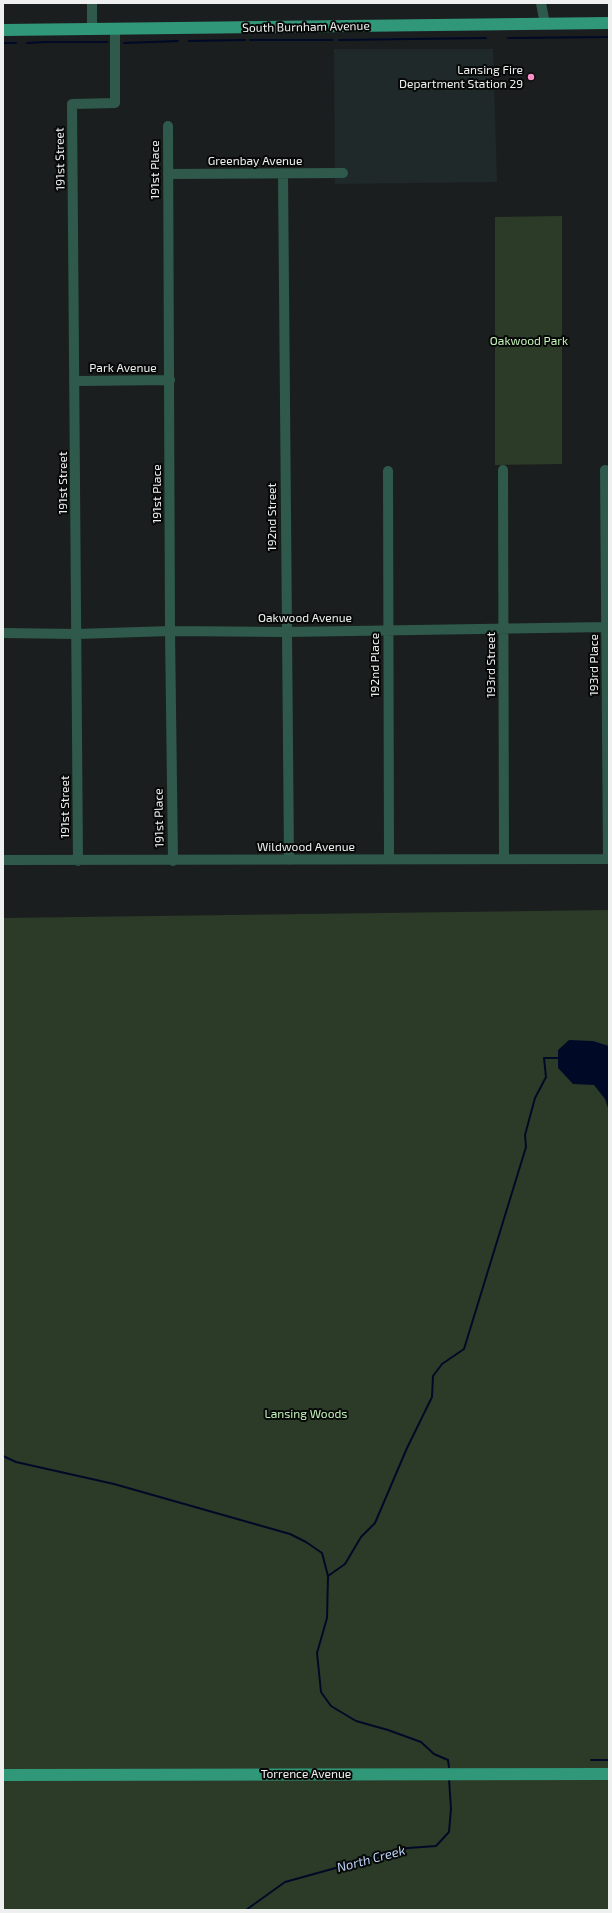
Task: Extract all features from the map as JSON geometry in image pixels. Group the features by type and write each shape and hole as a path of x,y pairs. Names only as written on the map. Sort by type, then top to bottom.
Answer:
{"main road":[{"name":"South Burnham Avenue","path":"3,30 609,23"},
{"name":"Torrence Avenue","path":"3,1775 609,1774"}],"street":[{"path":"92,3 92,29"},
{"path":"541,3 545,24"},
{"name":"191st Street","path":"78,861 76,381 72,104 116,103 116,29"},
{"name":"191st Place","path":"168,126 170,631 173,861"},
{"name":"Greenbay Avenue","path":"168,174 343,173"},
{"name":"192nd Street","path":"284,174 286,632 289,860"},
{"name":"Park Avenue","path":"76,381 170,380"},
{"name":"193rd Street","path":"503,470 504,859"},
{"name":"193rd Place","path":"605,470 607,519 608,859"},
{"name":"192nd Place","path":"388,471 390,859"},
{"name":"Oakwood Avenue","path":"3,633 77,634 170,631 286,632 607,628"},
{"name":"Wildwood Avenue","path":"3,860 173,861 608,859"}],"shaded area":[{"path":"334,49 493,49 497,182 335,184"}],"green space":[{"name":"Oakwood Park","path":"562,216 562,464 495,465 495,217"},
{"name":"Lansing Woods","path":"609,910 609,1910 3,1910 3,918"}],"water":[{"path":"569,1040 593,1041 609,1046 609,1111 605,1099 594,1085 573,1084 558,1068 558,1050"}],"waterway":[{"path":"508,38 609,37"},
{"path":"339,40 486,38"},
{"path":"189,41 245,40"},
{"path":"250,40 332,40"},
{"path":"124,43 178,41"},
{"path":"27,43 107,42"},
{"path":"3,43 16,43"},
{"path":"328,1576 345,1564 361,1537 375,1523 407,1448 432,1397 433,1376 442,1364 464,1349 526,1147 525,1135 535,1098 546,1077 544,1058 558,1058"},
{"path":"3,1456 16,1462 114,1484 290,1534 306,1542 322,1553 328,1576 327,1618 317,1653 321,1692 331,1706 356,1721 388,1730 421,1742 434,1754 448,1760 449,1767"},
{"name":"North Creek","path":"591,1760 609,1760"},
{"name":"North Creek","path":"246,1910 285,1882 408,1848 436,1846 449,1832 451,1809 449,1779"}],"place":[{"name":"Lansing Fire Department Station 29","path":"531,77"}]}
